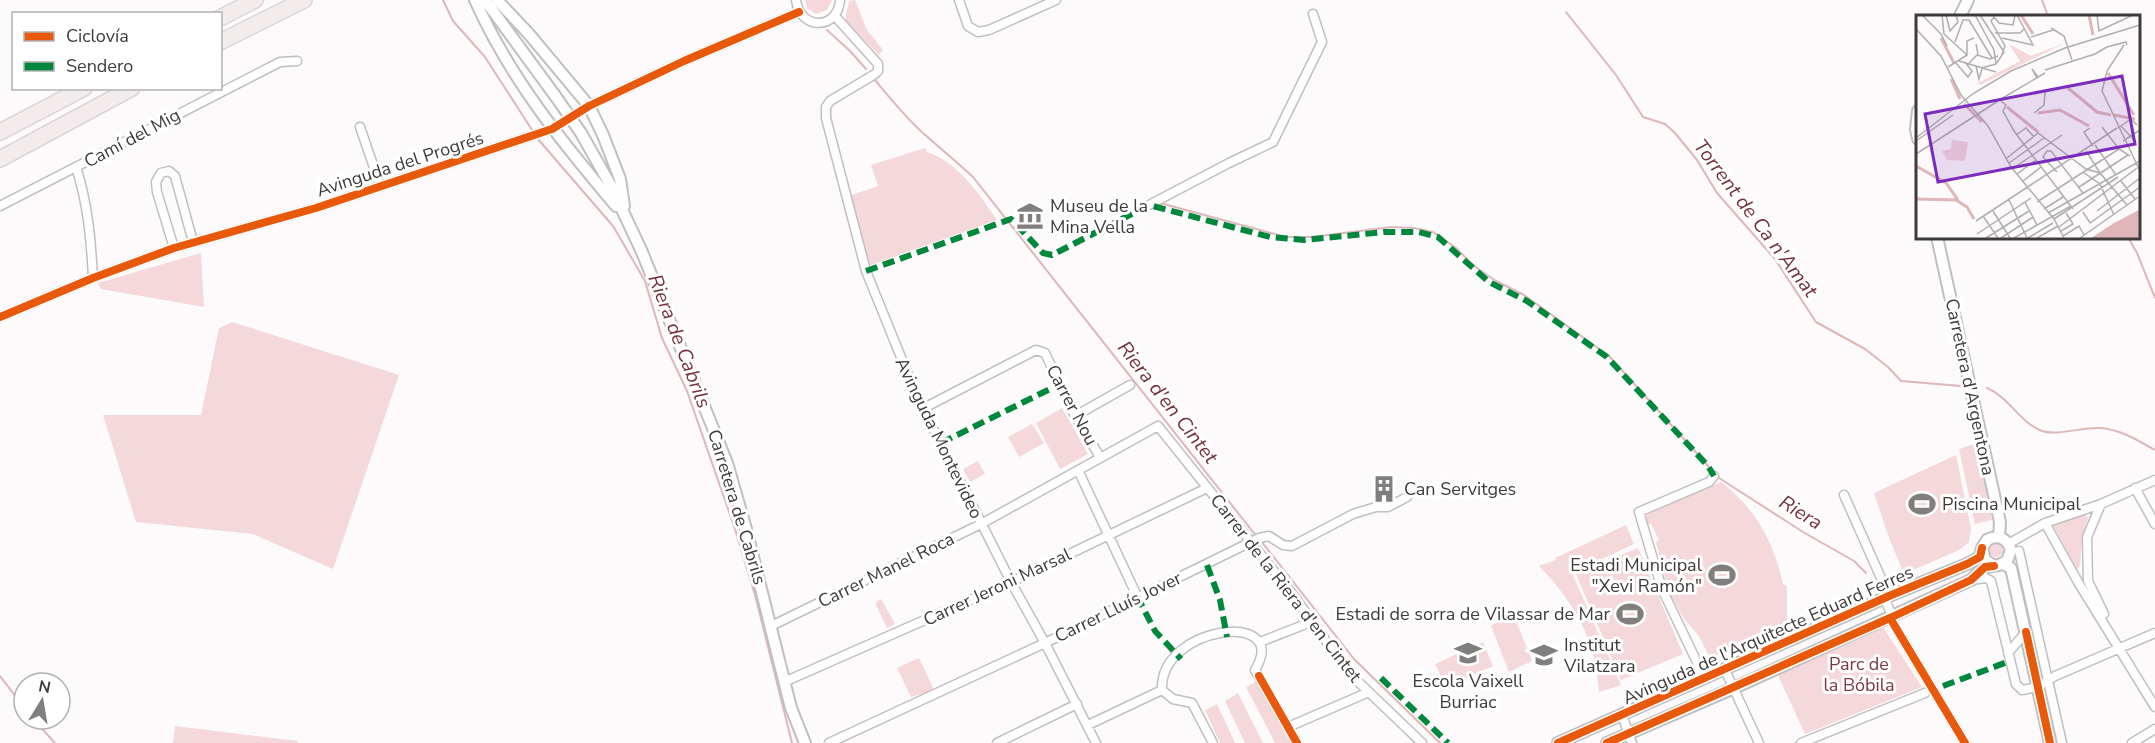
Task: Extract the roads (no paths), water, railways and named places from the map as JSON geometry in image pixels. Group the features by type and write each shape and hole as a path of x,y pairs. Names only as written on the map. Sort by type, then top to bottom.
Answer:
{"highway":[{"path":"222,17 255,0"},
{"path":"222,41 304,0"},
{"path":"0,132 80,90"},
{"path":"0,159 128,90"}],"street":[{"path":"475,0 533,103 626,218"},
{"name":"Carretera de Cabrils","path":"484,0 581,133 611,186 642,252 727,463 791,708 805,743"},
{"path":"497,0 529,34 589,106 620,179 626,218"},
{"path":"796,0 803,18 817,24 826,22 835,16 840,0"},
{"path":"959,0 968,26 978,32 989,30 1056,0"},
{"path":"1960,15 1968,0"},
{"name":"Avinguda del Progrés","path":"0,317 93,278 174,248 316,208 552,129 589,106 799,12"},
{"path":"1149,205 1273,142 1322,42 1313,14"},
{"name":"Avinguda Montevideo","path":"835,16 878,64 875,74 830,101 826,107 826,118 866,271 922,409 1096,743"},
{"name":"Camí del Mig","path":"0,207 280,62 297,61"},
{"path":"360,128 380,185"},
{"path":"76,167 84,192 91,233 93,278"},
{"path":"174,248 157,192 156,182 161,173 169,171 175,176 193,242"},
{"name":"Carretera d'Argentona","path":"1937,238 2004,540"},
{"name":"Carrer Nou","path":"922,409 1036,350 1045,353 1076,416 1100,457"},
{"path":"1076,416 1130,385"},
{"name":"Carrer Manel Roca","path":"771,626 981,524 1158,426"},
{"name":"Carrer de la Riera d'en Cintet","path":"1158,426 1294,596 1348,672 1422,743"},
{"path":"1078,470 1137,596"},
{"path":"1705,679 1662,589 1639,512 1709,482 1714,476"},
{"path":"2050,743 2011,568 1985,560 1982,548 1987,540 2004,540 2101,504 2155,480"},
{"name":"Carrer Jeroni Marsal","path":"784,682 1011,582 1207,488"},
{"path":"2135,488 2155,524"},
{"path":"1844,495 1889,596 1886,602 1891,613 1890,618 1965,743"},
{"name":"Carrer Lluís Jover","path":"828,743 1045,643 1251,542 1269,536 1283,545 1292,546 1353,514 1376,507 1388,507 1407,496"},
{"path":"2101,504 2086,537 2088,581 2119,647"},
{"path":"2045,523 2078,582 2155,707"},
{"path":"1999,565 2010,554 2004,540"},
{"name":"Avinguda de l'Arquitecte Eduard Ferres","path":"1558,743 1889,596 1967,564 1980,557 1982,548"},
{"path":"2019,551 2062,743"},
{"name":"Avinguda de l'Arquitecte Eduard Ferres","path":"1607,743 1630,738 1971,580 1985,567 1999,565"},
{"path":"1971,580 1986,578 1991,580 2018,688 2029,690 2038,687 2048,680 2119,647 2155,633"},
{"path":"1260,642 1311,622"},
{"path":"1162,690 1164,673 1176,655 1202,637 1226,631 1253,636 1260,642 1262,651 1260,662 1255,670 1297,743"},
{"path":"2008,653 2026,632"},
{"path":"1725,670 1759,743"},
{"path":"1162,690 1173,699 1192,703 1213,743"},
{"path":"1088,725 1162,690"},
{"path":"1288,727 1369,692"},
{"path":"1801,743 1925,693"},
{"path":"997,743 1077,704"},
{"path":"1622,715 1630,738"},
{"path":"2132,743 2155,729"}],"waterway":[{"name":"Riera de Cabrils","path":"443,0 453,21 485,57 534,133"},
{"path":"2042,0 2048,15"},
{"name":"Torrent de Ca n'Amat","path":"1566,12 1616,75 1643,117 1665,124 1697,160 1717,193 1775,259 1816,322 1865,349 1888,367 1901,381 1961,386"},
{"name":"Riera d'en Cintet","path":"827,30 866,69"},
{"name":"Riera d'en Cintet","path":"875,80 916,127 973,177 1257,537"},
{"name":"Riera de Cabrils","path":"537,138 613,226 645,281 662,338 687,391 735,529 755,595 792,743"},
{"name":"Riera","path":"1160,203 1286,237 1312,237 1391,227 1433,232 1456,248 1474,266 1496,281 1524,295 1609,356 1719,478 1803,532 1854,561 1866,573"},
{"path":"2129,238 2155,298"},
{"name":"Torrent de Ca n'Amat","path":"1987,388 2002,397 2027,422 2042,431 2093,428 2114,430 2155,450"},
{"name":"Riera d'en Cintet","path":"1261,541 1354,659 1440,743"},
{"path":"0,676 12,692"},
{"path":"44,731 55,743"}],"place":[{"name":"Museu de la Mina Vella","path":"1030,216"},
{"name":"Can Servitges","path":"1384,489"},
{"name":"Piscina Municipal","path":"1922,504"},
{"name":"Estadi Municipal \"Xevi Ramón\"","path":"1722,575"},
{"name":"Estadi de sorra de Vilassar de Mar","path":"1630,614"},
{"name":"Escola Vaixell Burriac","path":"1468,653"},
{"name":"Institut Vilatzara","path":"1544,655"}],"park label":[{"name":"Parc de la Bóbila","path":"1859,674"}]}
